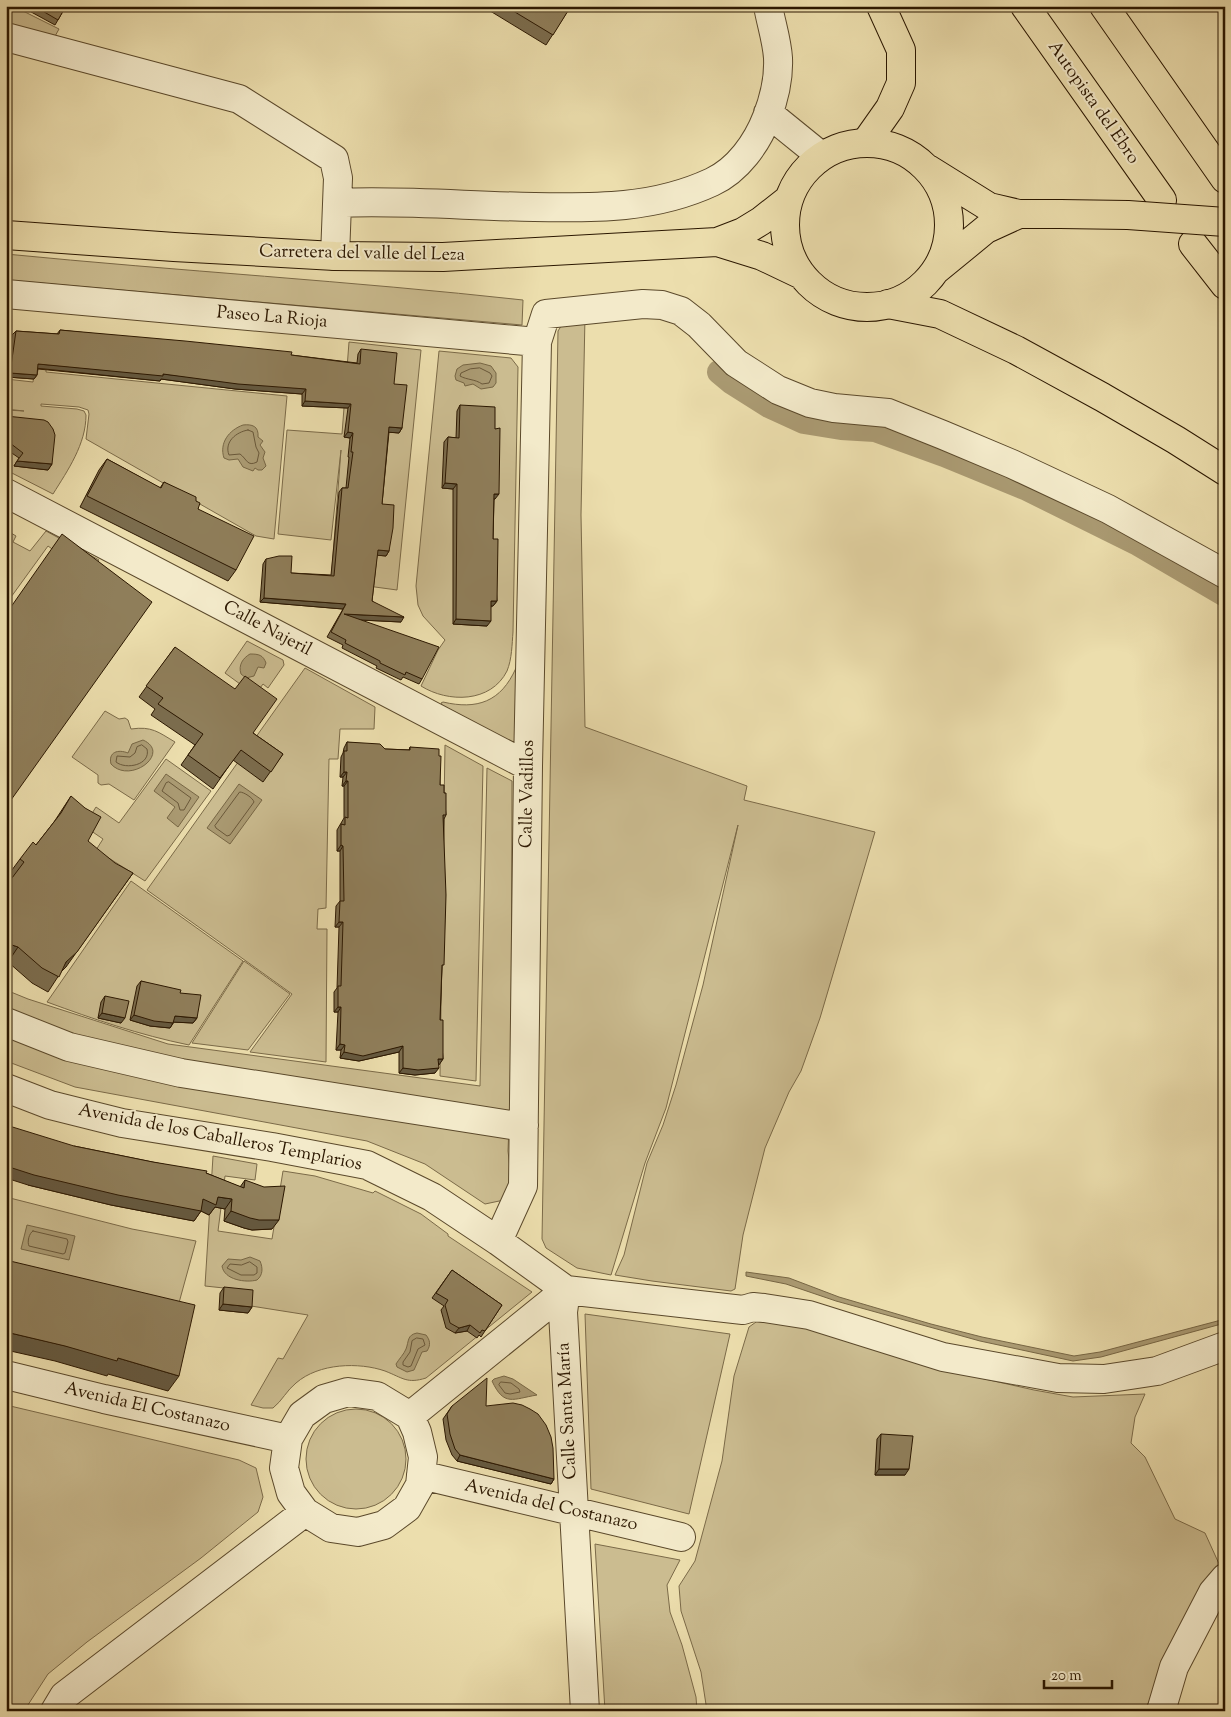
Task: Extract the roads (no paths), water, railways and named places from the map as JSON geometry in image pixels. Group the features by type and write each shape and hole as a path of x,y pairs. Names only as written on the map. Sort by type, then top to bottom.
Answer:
{"main road":[{"path":"866,142 890,108 901,83 901,50 881,6"},
{"name":"Autopista del Ebro","path":"1025,6 1162,200"},
{"path":"1104,6 1225,179"},
{"path":"1019,214 986,229 933,273 913,293 888,304 869,307 850,305 831,299 815,289 802,275 791,258 786,238 785,218 789,199 796,182 807,168 822,156 843,146 866,142 889,145 910,154 927,169 989,207 1019,214 1128,215 1225,222"},
{"path":"927,169 940,187 947,209 949,231 944,253 933,273"},
{"path":"717,242 743,232 761,221 789,199"},
{"name":"Carretera del valle del Leza","path":"6,235 164,247 336,256 443,257 717,242"},
{"path":"717,242 762,256 802,275"},
{"path":"1193,244 1225,285"},
{"path":"888,304 940,314 1016,350 1176,440 1225,472"}],"street":[{"path":"337,203 382,201 583,208 663,200 713,182 738,163 760,134 775,96 778,58 768,6"},
{"path":"6,38 239,99 334,159 338,178 336,256"},
{"path":"768,113 822,156"},
{"name":"Paseo La Rioja","path":"6,294 537,342"},
{"name":"Calle Vadillos","path":"498,1241 523,1186 528,766 537,342 546,314 644,304 662,305 681,311 699,325 736,363 778,390 810,403 834,408 888,413 943,435 1012,464 1108,509 1225,574"},
{"name":"Calle Najeril","path":"6,492 528,766"},
{"path":"6,1022 69,1047 181,1073 524,1125"},
{"name":"Avenida de los Caballeros Templarios","path":"6,1088 50,1105 122,1122 367,1165 432,1197 566,1290 743,1310 753,1307 764,1308 810,1315 943,1357 1058,1378 1104,1380 1157,1371 1225,1346"},
{"path":"410,1416 566,1290"},
{"name":"Calle Santa María","path":"566,1290 563,1312 585,1711"},
{"name":"Avenida El Costanazo","path":"6,1375 104,1399 288,1439"},
{"path":"348,1392 377,1396 410,1416 417,1432 423,1456 420,1485 407,1508 384,1525 358,1532 331,1528 305,1512 291,1493 284,1468 288,1439 302,1415 324,1399 348,1392"},
{"name":"Avenida del Costanazo","path":"421,1475 681,1537"},
{"path":"55,1711 64,1696 305,1512"},
{"path":"1161,1711 1174,1667 1213,1592 1225,1578"}],"water":[{"path":"480,363 491,366 496,373 496,383 493,387 481,389 473,384 465,386 464,383 456,380 457,369 463,365"},
{"path":"243,425 254,426 258,437 263,441 260,445 265,452 263,458 266,466 262,470 255,468 253,471 243,467 238,459 229,460 224,458 223,447 226,438 233,430"},
{"path":"250,654 256,654 264,658 266,663 264,668 258,667 254,676 246,678 241,674 240,668 243,660"},
{"path":"143,740 151,746 153,752 151,759 145,765 128,771 119,770 111,764 112,754 121,751 128,753 132,744"},
{"path":"166,774 199,797 178,827 167,818 175,807 154,791"},
{"path":"239,784 262,800 230,844 207,828"},
{"path":"27,1225 75,1236 69,1260 21,1249"},
{"path":"250,1257 260,1261 261,1264 261,1274 257,1280 236,1279 227,1275 224,1271 222,1266 228,1259 241,1260"},
{"path":"746,1272 789,1278 839,1297 931,1324 982,1337 1074,1356 1100,1352 1225,1319 1225,1323 1101,1357 1073,1361 980,1341 836,1301 786,1284 746,1276"},
{"path":"417,1333 426,1335 429,1347 427,1351 422,1352 414,1370 407,1372 397,1367 396,1364 405,1351 410,1337"},
{"path":"504,1376 513,1379 537,1395 515,1399 505,1398 496,1389 492,1381"}],"waterway":[{"path":"719,372 731,382 769,406 804,422 841,428 875,430 944,455 1027,489 1136,543 1225,595"}]}
